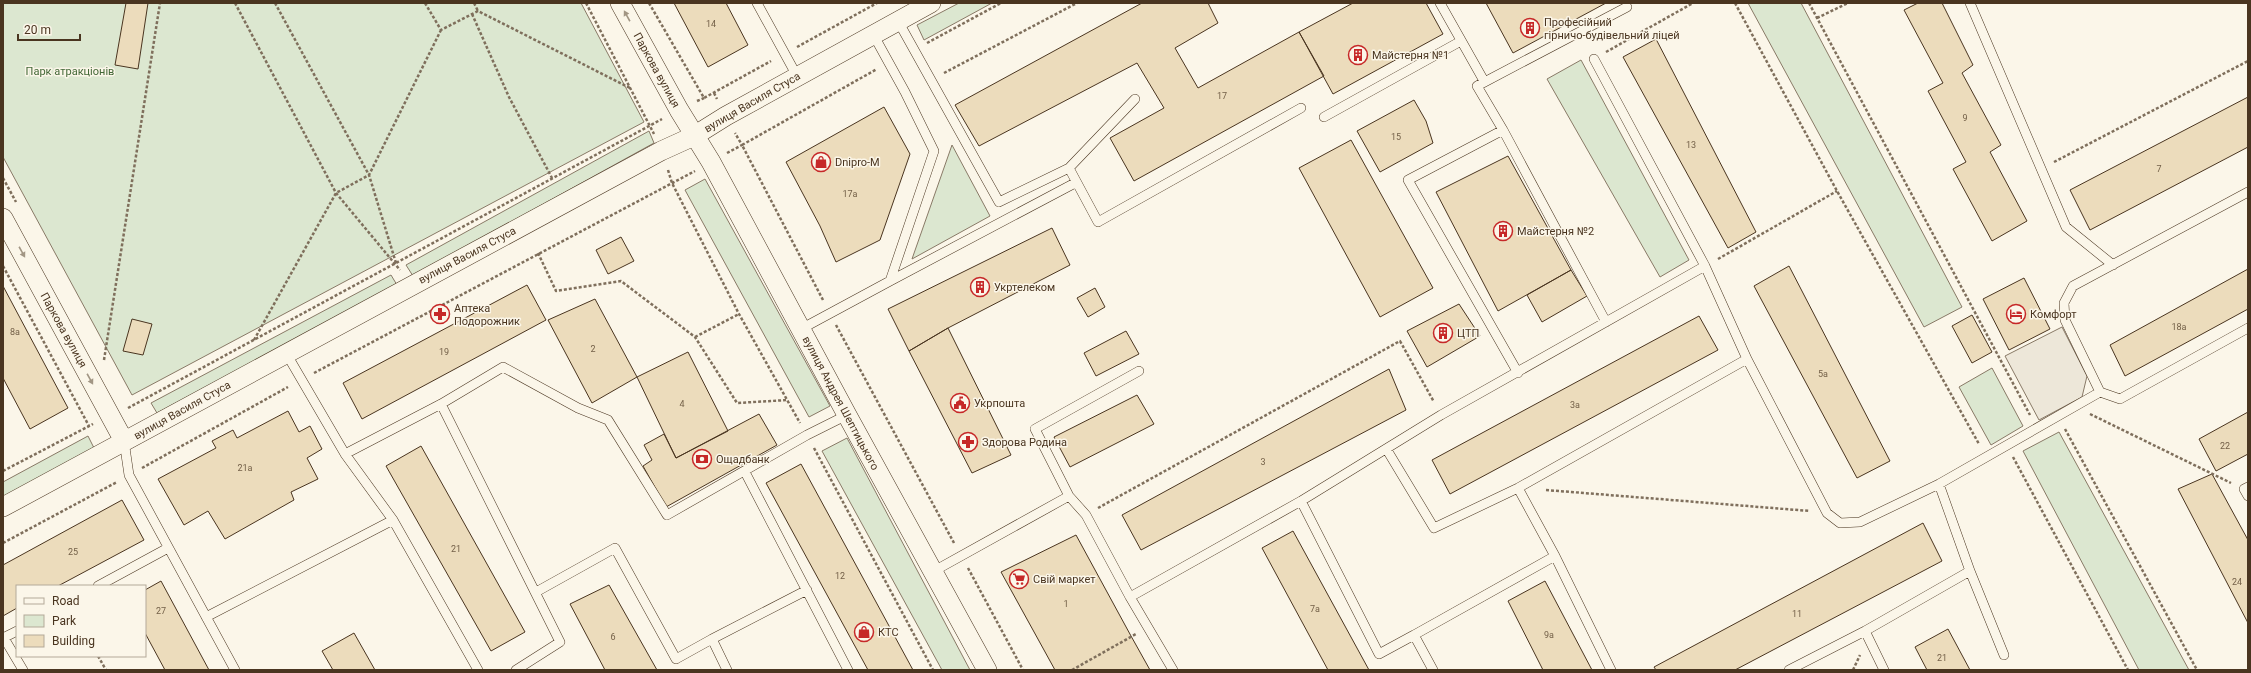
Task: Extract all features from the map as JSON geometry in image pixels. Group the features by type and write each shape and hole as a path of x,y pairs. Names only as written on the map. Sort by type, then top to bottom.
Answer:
{"street":[{"name":"Паркова вулиця","path":"620,3 694,136"},
{"name":"вулиця Василя Стуса","path":"3,507 654,154 694,136 726,116 930,3"},
{"name":"вулиця Андрея Шептицького","path":"694,136 711,162 847,415 987,670"},
{"name":"Паркова вулиця","path":"3,218 124,441"}],"lane":[{"path":"757,3 797,76"},
{"path":"1440,3 1484,81"},
{"path":"1970,3 2066,227 2113,265"},
{"path":"1606,322 1503,130 1477,86 1627,7"},
{"path":"898,21 999,202 1069,168 1135,98"},
{"path":"873,34 905,92 934,151 890,281"},
{"path":"1324,117 1461,41"},
{"path":"1594,59 1705,266 1747,359 1827,513 1840,523 1860,522 1939,484 2100,392 2120,398 2248,328"},
{"path":"1069,168 1098,222 1301,108"},
{"path":"1503,130 1408,180 1518,373"},
{"path":"801,329 1076,183"},
{"path":"2100,392 2065,320 2064,303 2073,286 2248,192"},
{"path":"1130,597 1301,501 1387,450 1441,415 1518,373 1705,266"},
{"path":"286,353 300,380 344,454 393,520 478,670"},
{"path":"1387,450 1434,528 1518,488 1747,359"},
{"path":"344,454 441,404 503,367 578,408 608,420 667,515 745,472 807,435 847,415"},
{"path":"1139,371 1035,429 1069,496 1086,515 1130,597 1173,670"},
{"path":"441,404 560,642 516,670"},
{"path":"124,441 129,475 235,670"},
{"path":"745,472 848,670"},
{"path":"1939,484 1970,571 2004,655"},
{"path":"1518,488 1555,556 1611,670"},
{"path":"934,571 1069,496"},
{"path":"1301,501 1379,654 1555,556"},
{"path":"206,617 393,520"},
{"path":"100,585 168,548"},
{"path":"536,592 615,548 676,659 807,590"},
{"path":"1789,670 1865,630 1970,571"},
{"path":"1865,630 1884,670"},
{"path":"16,631 3,638 22,670"},
{"path":"1414,635 1433,670"},
{"path":"712,639 727,670"}],"path":[{"path":"103,366 160,3"},
{"path":"235,3 336,193 396,264 409,286"},
{"path":"276,3 369,175 396,264"},
{"path":"425,3 440,30"},
{"path":"474,3 478,11 630,88"},
{"path":"586,3 650,125"},
{"path":"649,3 704,98"},
{"path":"3,471 88,426 124,410 396,264 650,125 704,98 877,3"},
{"path":"932,80 1076,3"},
{"path":"1594,59 1693,3"},
{"path":"1735,3 1837,191 1987,457"},
{"path":"1809,3 2037,428"},
{"path":"1817,18 1848,3"},
{"path":"254,340 336,193 369,175 440,30 478,11"},
{"path":"472,14 506,91 552,178"},
{"path":"2041,169 2248,61"},
{"path":"3,543 300,380 672,183"},
{"path":"1705,266 1837,191"},
{"path":"538,253 556,291 621,282 695,337 737,403 788,400"},
{"path":"3,266 88,426"},
{"path":"695,337 739,314"},
{"path":"1086,515 1400,341 1441,415"},
{"path":"2074,406 2247,491"},
{"path":"2058,416 2198,670"},
{"path":"2006,445 2128,670"},
{"path":"1518,488 1827,513"},
{"path":"1072,670 1148,627"},
{"path":"99,657 106,670"}],"green space":[{"name":"Парк атракціонів","path":"3,3 581,3 644,122 132,395 3,157"},
{"path":"959,3 992,3 924,40 917,25"},
{"path":"1748,3 1801,3 1962,307 1924,327"},
{"path":"1581,60 1689,260 1660,277 1547,79"},
{"path":"649,131 654,143 413,276 406,265"},
{"path":"952,145 990,216 912,259"},
{"path":"705,179 830,406 809,417 685,190"},
{"path":"391,275 397,285 157,413 151,403"},
{"path":"1992,368 2023,426 1991,445 1959,387"},
{"path":"2059,432 2189,670 2139,670 2023,451"},
{"path":"88,436 94,448 3,497 3,482"},
{"path":"847,438 970,670 942,670 822,451"}],"shaded area":[{"path":"2062,327 2087,376 2082,397 2039,420 2005,356"}],"building":[{"path":"126,3 148,3 138,69 115,65"},
{"path":"674,3 726,3 748,45 708,67"},
{"path":"1142,3 1208,3 1218,23 1175,48 1198,88 1299,32 1324,76 1134,181 1110,138 1164,108 1137,63 979,146 955,105"},
{"name":"Майстерня №1","path":"1353,3 1426,3 1443,34 1333,94 1299,32"},
{"name":"Професійний гірничо-будівельний ліцей","path":"1486,3 1606,3 1513,53"},
{"path":"1918,3 1942,3 1973,65 1962,73 2001,145 1990,152 2027,221 1992,241 1953,169 1966,162 1928,91 1943,83 1904,10"},
{"path":"1656,39 1756,232 1728,248 1623,57"},
{"path":"2248,97 2248,147 2090,230 2070,190"},
{"path":"1414,100 1426,121 1433,143 1380,172 1357,131"},
{"path":"884,107 910,154 880,240 836,262 820,226 786,162"},
{"path":"1351,140 1433,288 1380,317 1299,168"},
{"name":"Майстерня №2","path":"1508,156 1571,270 1498,311 1436,192"},
{"name":"Укртелеком","path":"1052,228 1070,265 948,328 909,351 888,309"},
{"path":"621,237 634,261 608,274 596,250"},
{"path":"1789,266 1890,461 1857,478 1754,286"},
{"path":"2248,269 2248,309 2125,376 2110,345"},
{"path":"1571,270 1587,296 1542,322 1527,295"},
{"name":"Комфорт","path":"2024,278 2050,329 2009,350 1983,299"},
{"path":"527,285 546,320 362,419 343,383"},
{"path":"3,286 68,408 30,429 3,378"},
{"path":"1095,288 1105,307 1088,317 1077,298"},
{"path":"595,299 637,377 592,403 548,320"},
{"name":"ЦТП","path":"1459,304 1480,336 1427,367 1407,331"},
{"path":"1972,315 1992,352 1972,363 1952,326"},
{"path":"1699,316 1718,350 1450,494 1432,460"},
{"path":"132,319 152,324 143,355 123,351"},
{"name":"Укрпошта","path":"948,328 1011,455 972,473 909,351"},
{"path":"1126,331 1139,354 1096,376 1084,353"},
{"path":"688,352 728,431 676,458 637,377"},
{"path":"1389,369 1406,410 1141,550 1122,515"},
{"path":"1137,395 1154,424 1070,467 1054,437"},
{"path":"288,411 299,432 310,426 322,449 307,458 318,479 291,492 294,500 225,539 208,511 184,525 158,479 216,448 212,441 233,430 237,438"},
{"path":"2248,412 2248,454 2216,471 2199,439"},
{"name":"Ощадбанк","path":"759,414 777,445 666,507 643,466 652,460 644,445 664,434 676,458"},
{"path":"421,446 525,632 491,651 386,466"},
{"path":"801,464 913,670 868,670 766,483"},
{"path":"2212,474 2248,540 2248,623 2178,489"},
{"path":"122,500 144,540 60,585 16,585 16,609 3,616 3,565"},
{"path":"1923,523 1942,561 1735,670 1656,670 1654,667"},
{"path":"1293,531 1369,670 1328,670 1262,548"},
{"path":"1076,535 1150,670 1055,670 1001,572"},
{"path":"161,581 209,670 165,670 146,635 146,589"},
{"path":"1545,581 1592,670 1543,670 1508,601"},
{"path":"609,585 657,670 605,670 570,604"},
{"path":"1948,629 1970,670 1927,670 1915,647"},
{"path":"354,633 375,670 333,670 322,651"}],"place":[{"name":"Професійний гірничо-будівельний ліцей","path":"1530,28"},
{"name":"Майстерня №1","path":"1358,55"},
{"name":"Dnipro-M","path":"821,162"},
{"name":"Майстерня №2","path":"1503,231"},
{"name":"Укртелеком","path":"980,287"},
{"name":"Аптека Подорожник","path":"440,314"},
{"name":"Комфорт","path":"2016,314"},
{"name":"ЦТП","path":"1443,333"},
{"name":"Укрпошта","path":"960,403"},
{"name":"Здорова Родина","path":"968,442"},
{"name":"Ощадбанк","path":"702,459"},
{"name":"Свій маркет","path":"1019,579"},
{"name":"КТС","path":"864,632"}]}
